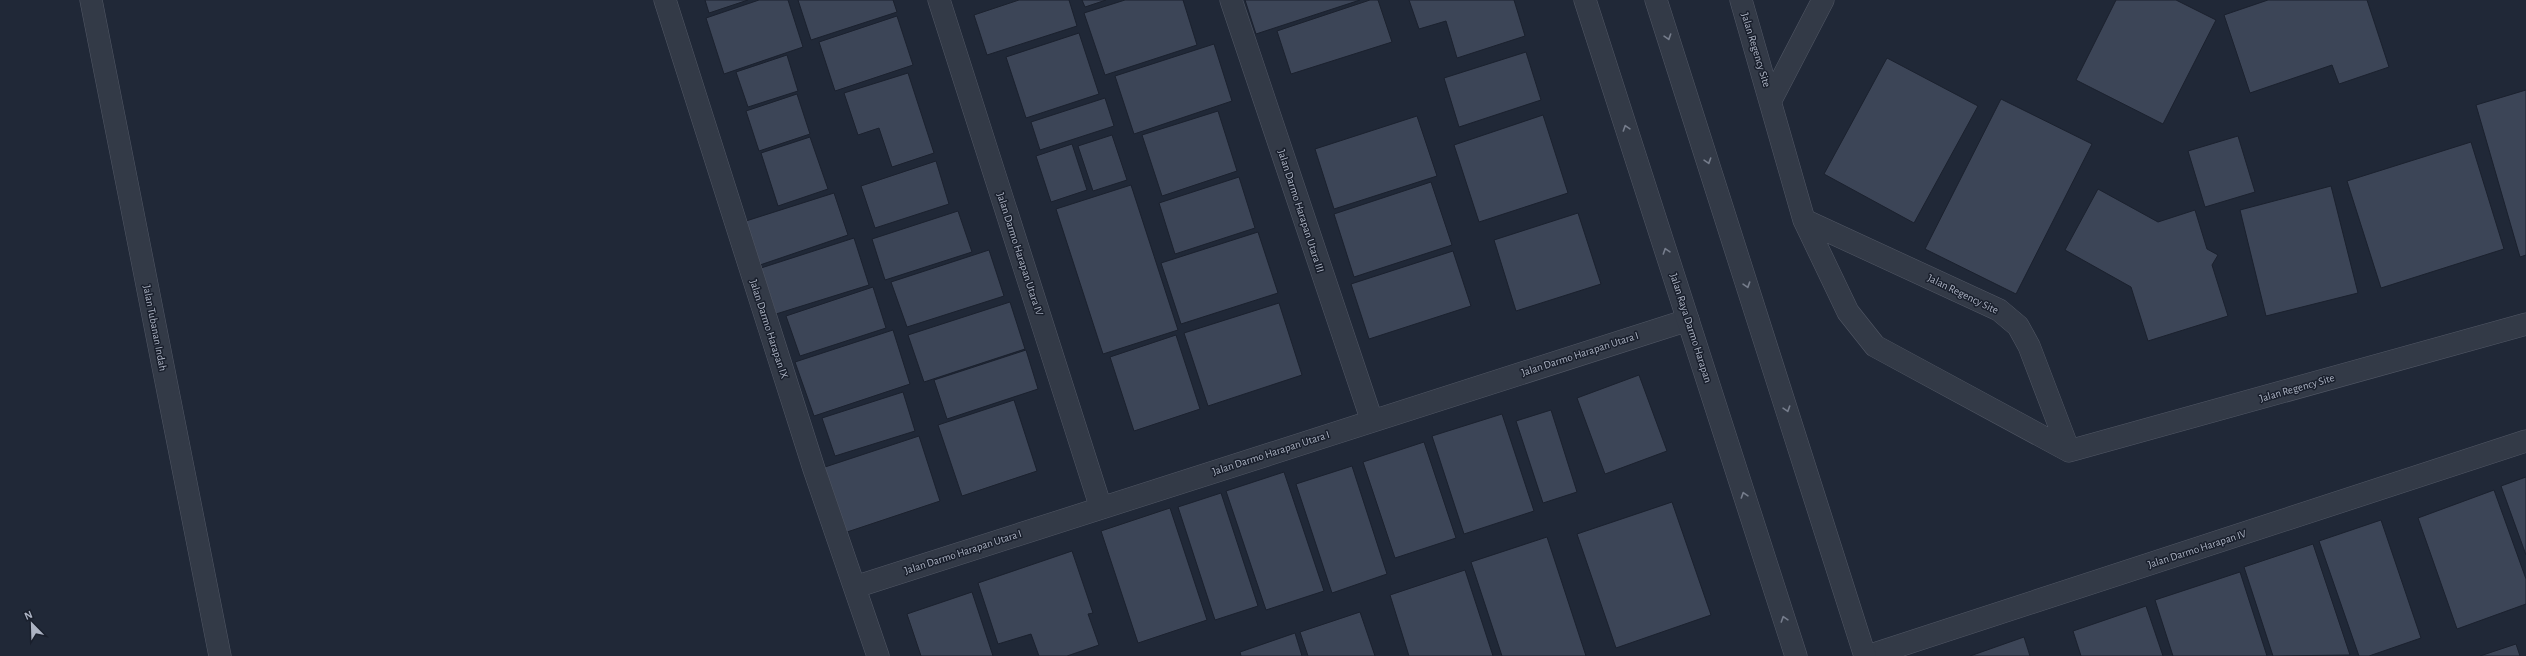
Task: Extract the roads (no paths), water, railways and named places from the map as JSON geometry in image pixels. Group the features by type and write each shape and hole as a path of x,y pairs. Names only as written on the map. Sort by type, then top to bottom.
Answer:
{"street":[{"name":"Jalan Tubanan Indah","path":"91,0 220,656"},
{"name":"Jalan Darmo Harapan IX","path":"665,0 814,469 878,656"},
{"name":"Jalan Darmo Harapan Utara IV","path":"939,0 1101,508"},
{"name":"Jalan Darmo Harapan Utara III","path":"1231,0 1372,421"},
{"name":"Jalan Raya Darmo Harapan","path":"1585,0 1796,656"},
{"path":"1656,0 1866,656"},
{"name":"Jalan Regency Site","path":"1741,0 1771,100 1804,220 1848,312 1875,346 2069,452 2526,324"},
{"name":"Jalan Regency Site","path":"1771,100 1824,0"},
{"name":"Jalan Regency Site","path":"1804,220 1999,310 2018,326 2030,346 2069,452"},
{"name":"Jalan Darmo Harapan Utara I","path":"855,587 1688,320"},
{"name":"Jalan Darmo Harapan IV","path":"1866,656 2526,442"}]}
